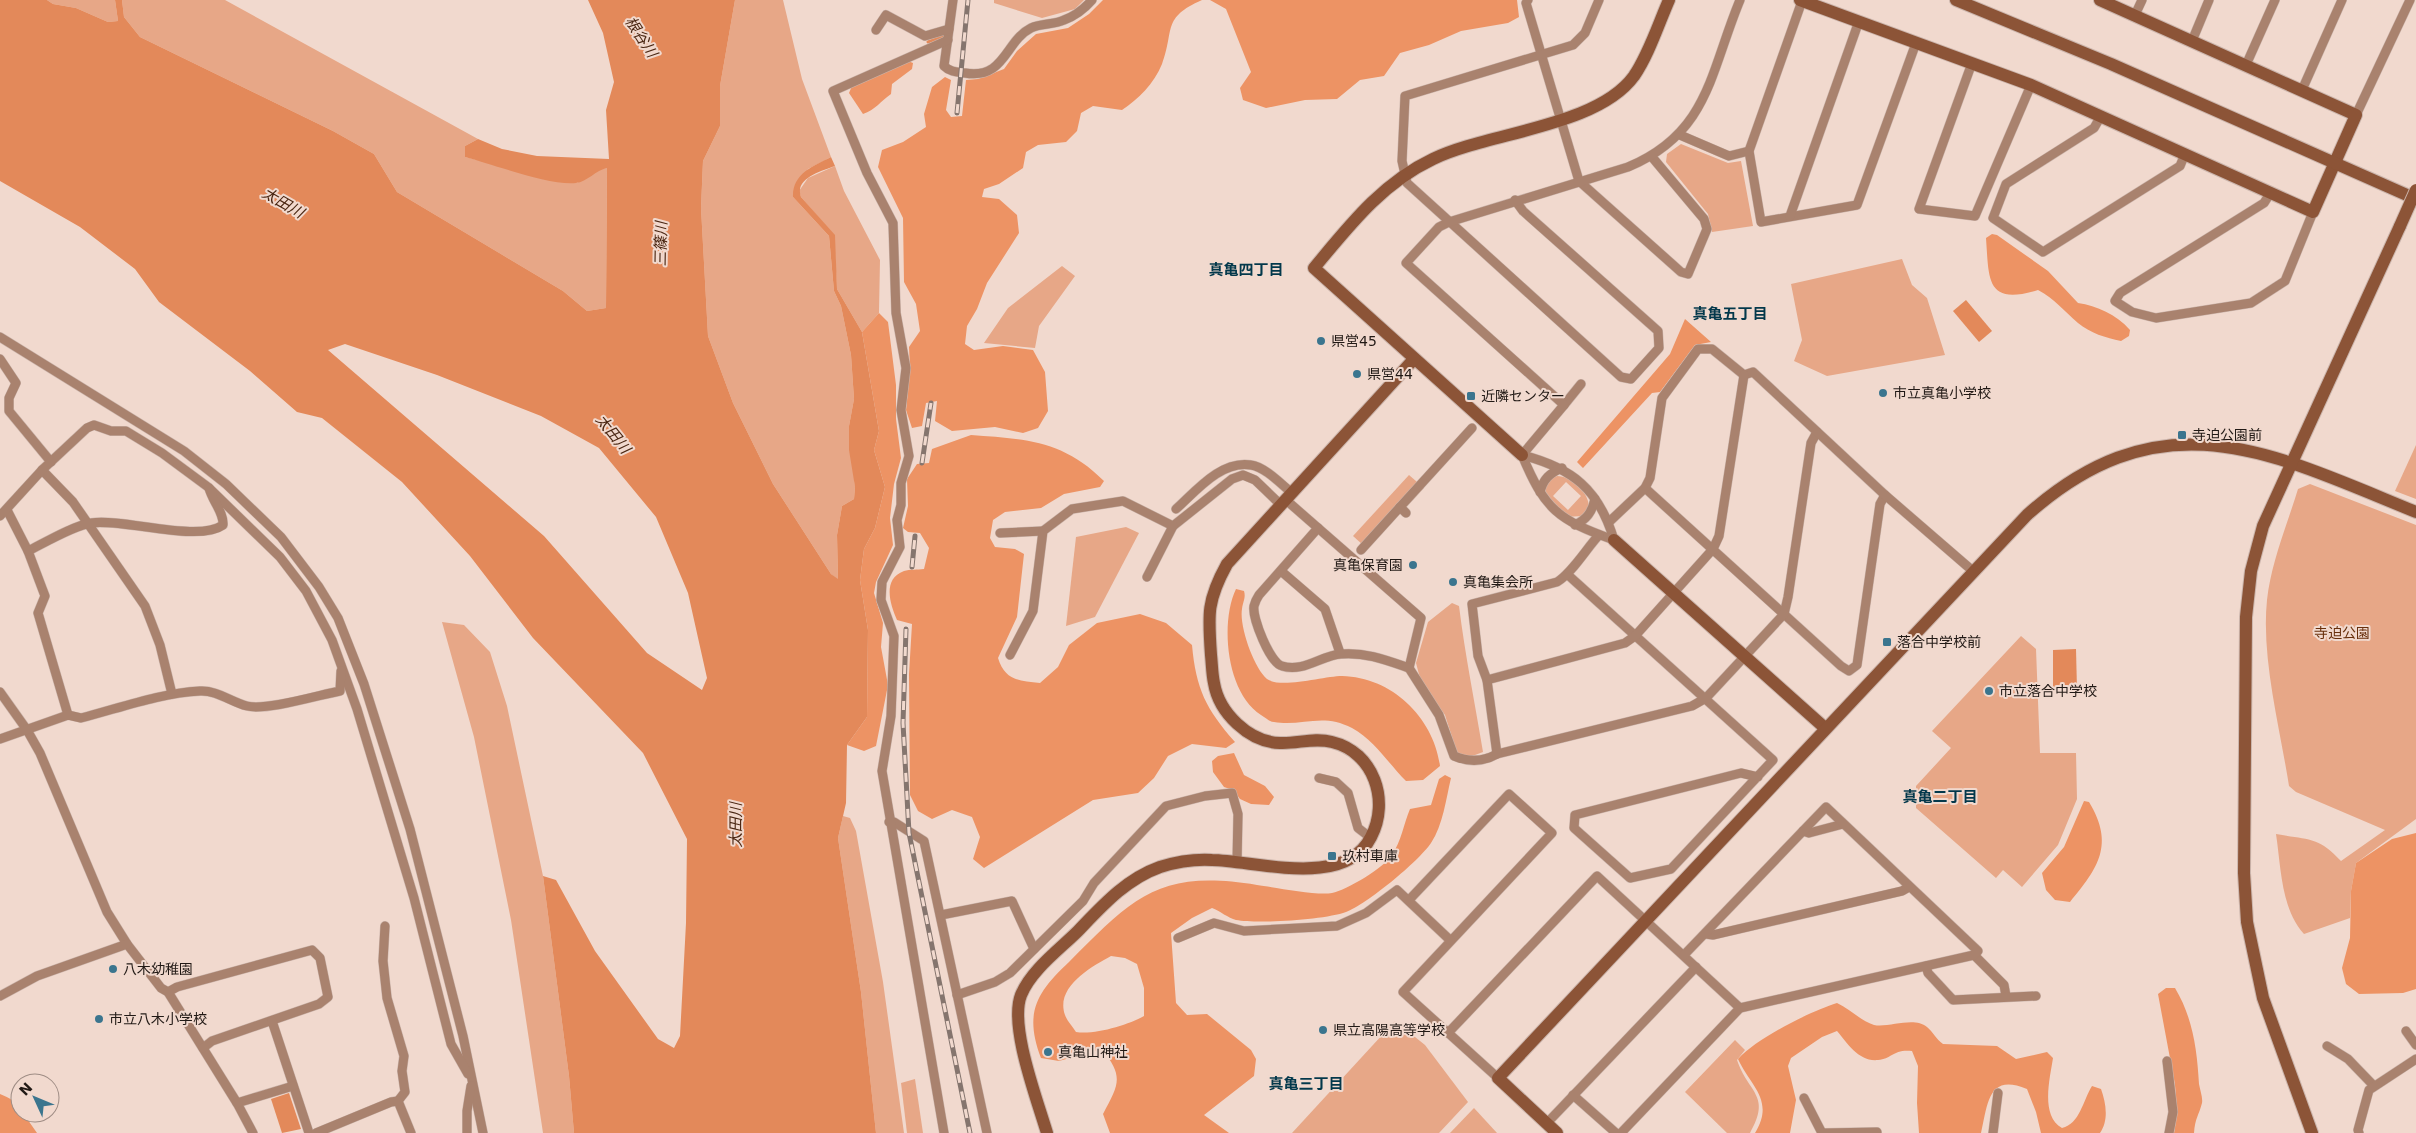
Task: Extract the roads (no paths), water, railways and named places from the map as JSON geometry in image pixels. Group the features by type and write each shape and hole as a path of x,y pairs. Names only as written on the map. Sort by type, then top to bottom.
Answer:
{"street":[{"path":"953,0 944,66 948,71 976,75 1001,63 1021,34 1032,27 1064,20 1085,8 1092,0"},
{"path":"1528,0 1526,3 1579,181 1680,272 1688,274 1707,229 1704,218 1652,157"},
{"path":"1515,200 1523,211 1658,331 1659,348 1631,379 1621,377 1408,184 1404,175 1402,161 1405,96 1573,44 1585,33 1599,0"},
{"path":"1669,0 1633,76 1615,95 1596,106 1560,119 1434,158 1404,175 1368,206 1314,268 1522,455 1548,504 1568,522 1614,540 1825,728"},
{"path":"1564,405 1406,263 1440,227 1448,222 1652,157 1680,135 1700,106 1740,0"},
{"path":"1916,43 1857,205 1761,222 1749,151 1801,0 2031,85 2313,212"},
{"path":"1956,0 2111,64 2416,199"},
{"path":"2100,0 2356,115"},
{"path":"2135,15 2142,0"},
{"path":"2192,41 2210,0"},
{"path":"2246,65 2275,0"},
{"path":"2302,90 2342,0"},
{"path":"2272,192 2264,203 2120,293 2115,301 2132,312 2156,318 2251,303 2285,281 2334,162 2410,0"},
{"path":"876,30 886,15 925,36 949,29"},
{"path":"1790,216 1859,21"},
{"path":"944,1133 889,822 882,771 891,716 894,636 881,600 882,582 900,547 897,520 901,505 901,483 909,456 901,410 906,368 896,313 893,223 867,173 833,91 948,40"},
{"path":"1972,63 1920,209 1975,216 2031,85"},
{"path":"2101,116 2094,128 2006,184 1993,218 2043,252 2180,166 2185,154"},
{"path":"1680,135 1729,156 1749,151"},
{"path":"2312,1133 2263,998 2247,922 2244,872 2246,617 2251,571 2263,526 2416,190"},
{"path":"0,338 184,450 226,484 281,537 319,587 338,618 364,684 410,829 483,1133"},
{"path":"1609,522 1645,488 1650,478 1662,398 1698,350 1712,349 1744,374"},
{"path":"0,359 16,383 9,398 9,411 51,462"},
{"path":"1047,1133 1019,1032 1016,1014 1021,994 1034,975 1115,894 1140,877 1160,867 1187,861 1209,860 1325,868 1351,859 1365,847 1371,838 1378,821 1380,802 1377,786 1369,768 1360,758 1333,742 1312,740 1281,744 1264,741 1250,734 1229,714 1219,699 1214,684 1209,606 1217,582 1227,564 1414,359"},
{"path":"1744,374 1753,372 1885,495 1974,572"},
{"path":"1487,680 1625,643 1635,636 1713,549 1719,536 1744,374"},
{"path":"1522,455 1581,384"},
{"path":"68,715 38,613 45,596 28,551 3,513 42,470 87,428 94,424 111,431 126,431 162,453 208,487 245,520 280,557 306,591 332,640 342,665 392,819 451,1044 472,1081 467,1111 467,1133"},
{"path":"1361,550 1403,510 1472,428"},
{"path":"1318,528 1259,595 1254,605 1255,617 1272,658 1280,666 1290,668 1300,667 1340,654 1372,655 1408,668 1438,713 1454,756 1466,762 1490,758 1497,754 1692,706 1706,698 1784,614 1810,443 1817,432"},
{"path":"1498,1078 1825,728 2027,515 2053,492 2086,472 2128,454 2163,446 2196,443 2241,448 2293,462 2416,512"},
{"path":"1522,455 1550,462 1562,468 1576,479 1596,499 1609,522 1614,540"},
{"path":"1176,509 1216,474 1235,465 1252,464 1266,472 1286,499"},
{"path":"1540,492 1542,483 1552,472 1562,468"},
{"path":"42,470 73,502 144,606 160,644 172,694"},
{"path":"1147,577 1173,526 1220,487 1232,479 1243,475 1286,499 1421,618 1408,668"},
{"path":"28,551 88,523 106,521 174,531 216,530 223,525 224,518 211,497 208,487"},
{"path":"1645,488 1849,672 1857,665 1880,504 1885,495"},
{"path":"1575,525 1585,520 1593,510 1596,499"},
{"path":"1000,532 1043,531 1072,509 1123,501 1173,526"},
{"path":"1010,655 1033,611 1043,531"},
{"path":"1497,754 1487,680 1478,656 1472,604 1557,582 1568,575 1574,563 1599,534"},
{"path":"1282,571 1325,609 1340,654"},
{"path":"1568,575 1773,760 1758,777 1671,869 1630,878 1574,828 1575,815 1741,773 1758,777"},
{"path":"0,739 68,715 82,718 172,694 202,690 217,694 247,707 262,707 340,691 342,656 334,630 338,618"},
{"path":"0,692 27,730 40,753 96,890 127,944 161,988 168,992 237,1102 253,1133"},
{"path":"1319,778 1336,782 1348,793 1358,828 1371,838"},
{"path":"957,995 995,982 1010,973 1083,901 1094,883 1166,806 1205,796 1232,793 1238,814 1237,862"},
{"path":"1409,900 1509,794 1552,833 1403,992 1557,1133"},
{"path":"1621,1133 1740,1008 1974,955 1978,950 1826,807 1684,955"},
{"path":"889,822 894,822 924,841 987,1133"},
{"path":"1802,831 1809,833 1843,824"},
{"path":"1448,1033 1597,876 1740,1008"},
{"path":"1706,934 1712,935 1864,900 1902,891 1910,887"},
{"path":"1178,938 1214,923 1244,931 1337,926 1366,913 1398,890 1450,940"},
{"path":"941,915 1012,900 1034,949"},
{"path":"316,1133 391,1102 398,1101 405,1092 402,1071 404,1056 387,998 383,961 385,926"},
{"path":"0,996 37,976 127,944"},
{"path":"168,992 177,987 312,950 320,958 328,997 320,1004 212,1042 203,1048"},
{"path":"1974,955 2004,985 2006,996"},
{"path":"1926,966 1928,974 1953,1000 2036,996"},
{"path":"1547,1124 1696,967"},
{"path":"272,1021 309,1133"},
{"path":"2406,1031 2416,1045"},
{"path":"2327,1046 2348,1059 2374,1086"},
{"path":"2359,1133 2358,1130 2369,1090 2416,1058"},
{"path":"2167,1061 2173,1112 2169,1133"},
{"path":"237,1102 293,1086"},
{"path":"1993,1133 1998,1093"},
{"path":"1573,1095 1616,1133"},
{"path":"1804,1098 1823,1133 1877,1132"},
{"path":"398,1101 411,1133"}],"water":[{"path":"0,0 47,0 53,4 76,8 108,22 118,21 115,0 122,0 124,17 140,37 333,131 374,154 397,192 563,291 587,311 606,308 607,168 576,183 551,181 465,157 465,146 478,139 502,149 537,156 609,159 606,110 614,82 603,33 588,0 735,0 720,86 720,126 703,161 701,208 708,336 733,403 773,484 831,574 838,579 837,535 842,506 854,499 855,487 849,450 849,426 854,399 851,355 841,306 834,291 829,236 793,197 796,182 800,177 811,168 831,157 835,166 805,180 800,190 801,197 835,235 837,289 862,332 879,431 874,450 885,487 875,528 864,549 860,580 868,630 867,717 847,745 846,803 838,838 861,992 876,1133 574,1133 569,1076 543,876 556,880 595,951 658,1039 674,1048 680,1036 686,923 687,839 643,753 533,638 470,556 402,482 322,418 297,412 250,371 159,302 135,269 80,227 0,181","holes":["345,344 437,375 541,416 599,448 656,517 688,593 707,678 702,690 647,653 544,536 328,350"]},
{"path":"1966,300 1992,331 1979,342 1953,311"},
{"path":"2076,649 2077,690 2053,690 2053,650"},
{"path":"289,1093 301,1129 282,1133 271,1099"}],"waterway":[{"path":"928,42 944,36 944,34"}],"railway":[{"path":"957,113 968,0"},
{"path":"922,463 931,403"},
{"path":"912,567 915,536"},
{"path":"906,629 903,723 909,833 970,1133"}],"place":[{"name":"県営45","path":"1321,341"},
{"name":"県営44","path":"1357,374"},
{"name":"市立真亀小学校","path":"1883,393"},
{"name":"近隣センター","path":"1471,396"},
{"name":"寺迫公園前","path":"2182,435"},
{"name":"真亀保育園","path":"1413,565"},
{"name":"真亀集会所","path":"1453,582"},
{"name":"落合中学校前","path":"1887,642"},
{"name":"市立落合中学校","path":"1989,691"},
{"name":"玖村車庫","path":"1332,856"},
{"name":"八木幼稚園","path":"113,969"},
{"name":"市立八木小学校","path":"99,1019"},
{"name":"県立高陽高等学校","path":"1323,1030"},
{"name":"真亀山神社","path":"1048,1052"}],"district":[{"name":"真亀四丁目","path":"1246,270"},
{"name":"真亀五丁目","path":"1730,314"},
{"name":"真亀二丁目","path":"1940,797"},
{"name":"真亀三丁目","path":"1306,1084"}],"water label":[{"name":"根谷川","path":"641,37"},
{"name":"太田川","path":"283,203"},
{"name":"三篠川","path":"661,244"},
{"name":"太田川","path":"613,434"},
{"name":"太田川","path":"736,825"}],"park label":[{"name":"寺迫公園","path":"2342,633"}]}
